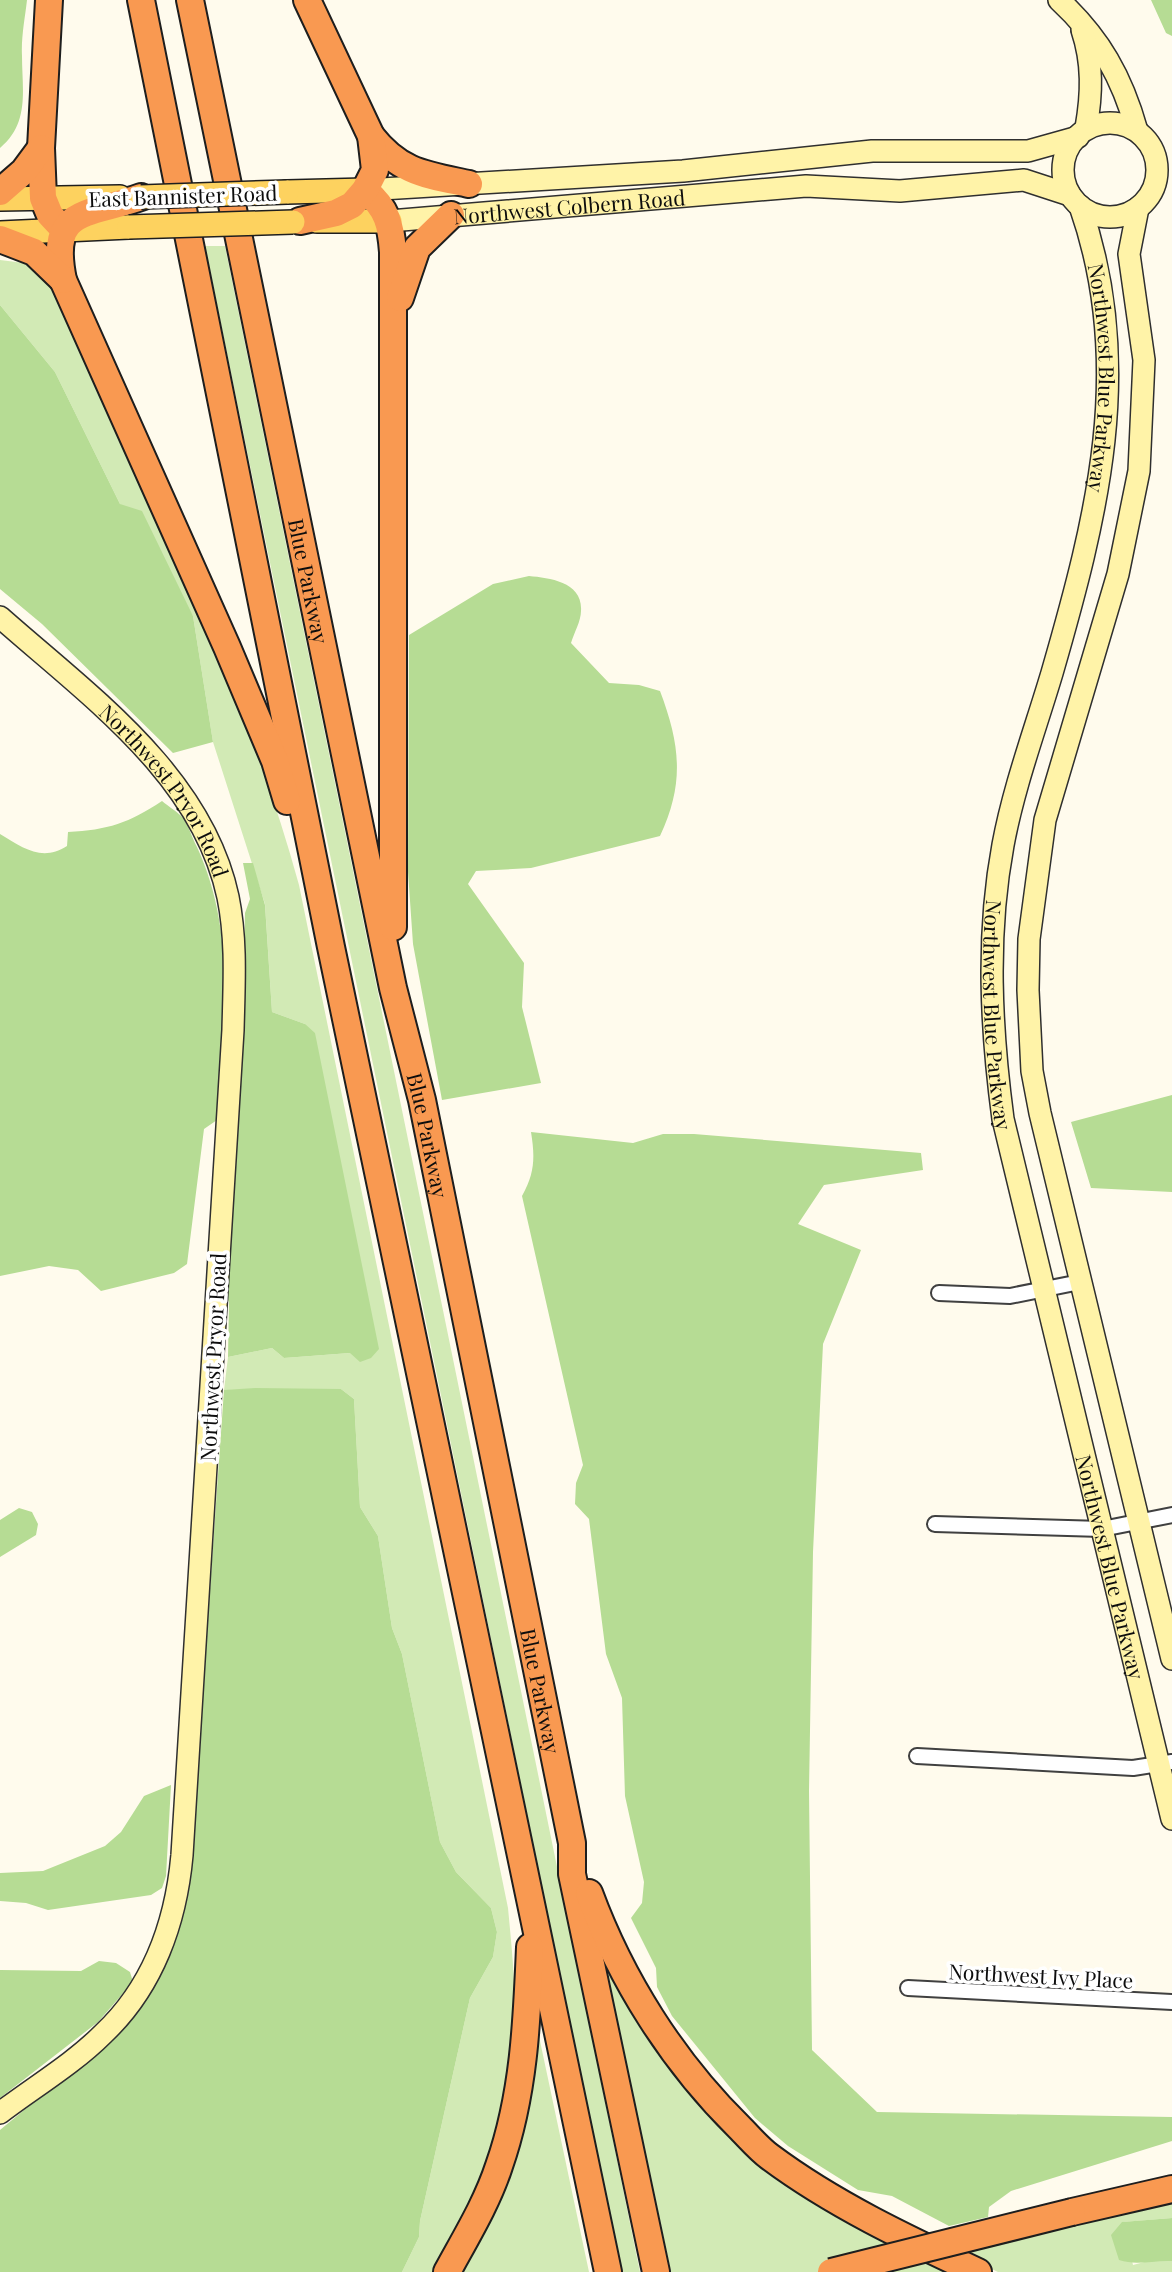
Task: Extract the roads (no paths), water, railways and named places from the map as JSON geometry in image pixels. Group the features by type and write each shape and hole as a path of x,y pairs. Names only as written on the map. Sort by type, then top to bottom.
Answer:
{"highway":[{"path":"49,0 41,148 43,198 50,215 64,230"},
{"path":"141,0 331,947 608,2272"},
{"name":"Blue Parkway","path":"190,0 393,988 422,1100 572,1843 572,1874 656,2272"},
{"path":"307,0 371,136 387,154 411,171 470,184"},
{"path":"297,222 344,209 365,190 375,170 371,136"},
{"path":"0,192 24,171 41,148"},
{"path":"365,190 379,201 390,221 394,313 393,988"},
{"path":"141,197 87,212 67,225 58,246 63,280 275,761 331,947"},
{"path":"394,313 417,248 451,215"},
{"path":"0,239 34,252 63,280"},
{"path":"572,1843 602,1928 652,2021 685,2068 719,2108 768,2155 812,2184 860,2213 978,2272"},
{"path":"447,2272 478,2215 499,2166 517,2099 527,2026 531,1907"},
{"path":"831,2272 1172,2189"}],"main road":[{"name":"East Bannister Road","path":"0,199 365,190"},
{"name":"Northwest Colbern Road","path":"64,230 390,221"},
{"name":"East Bannister Road","path":"0,233 64,230"}],"street":[{"path":"1061,1 1099,41 1142,136 1154,154 1157,169 1143,203"},
{"path":"1078,18 1089,51 1091,85 1082,132 1069,149 1064,164 1064,180 1075,200 1094,214 1109,217 1172,188"},
{"path":"1082,132 1106,124 1142,136 1172,153"},
{"name":"Northwest Colbern Road","path":"365,190 683,171 872,151 1028,151 1082,132"},
{"name":"Northwest Colbern Road","path":"390,221 806,186 901,191 962,188 1006,179 1044,184 1075,200"},
{"name":"Northwest Blue Parkway","path":"1075,200 1096,252 1107,347 1107,398 1099,488 1088,548 1012,807 995,904 993,1014 1003,1119 1102,1530 1165,1763 1172,1819"},
{"name":"Northwest Blue Parkway","path":"1143,203 1129,254 1144,360 1139,471 1118,574 1045,820 1029,939 1028,990 1032,1071 1059,1200 1172,1659"},
{"name":"Northwest Pryor Road","path":"0,617 131,734 163,768 216,856 228,897 234,939 234,976 183,1841 177,1901 163,1945 144,1983 125,2009 102,2035 0,2113"},
{"path":"939,1293 1010,1296 1080,1282"},
{"path":"935,1524 1102,1530 1172,1515"},
{"path":"917,1756 1133,1768 1165,1763"},
{"name":"Northwest Ivy Place","path":"908,1988 1172,2002"}]}
